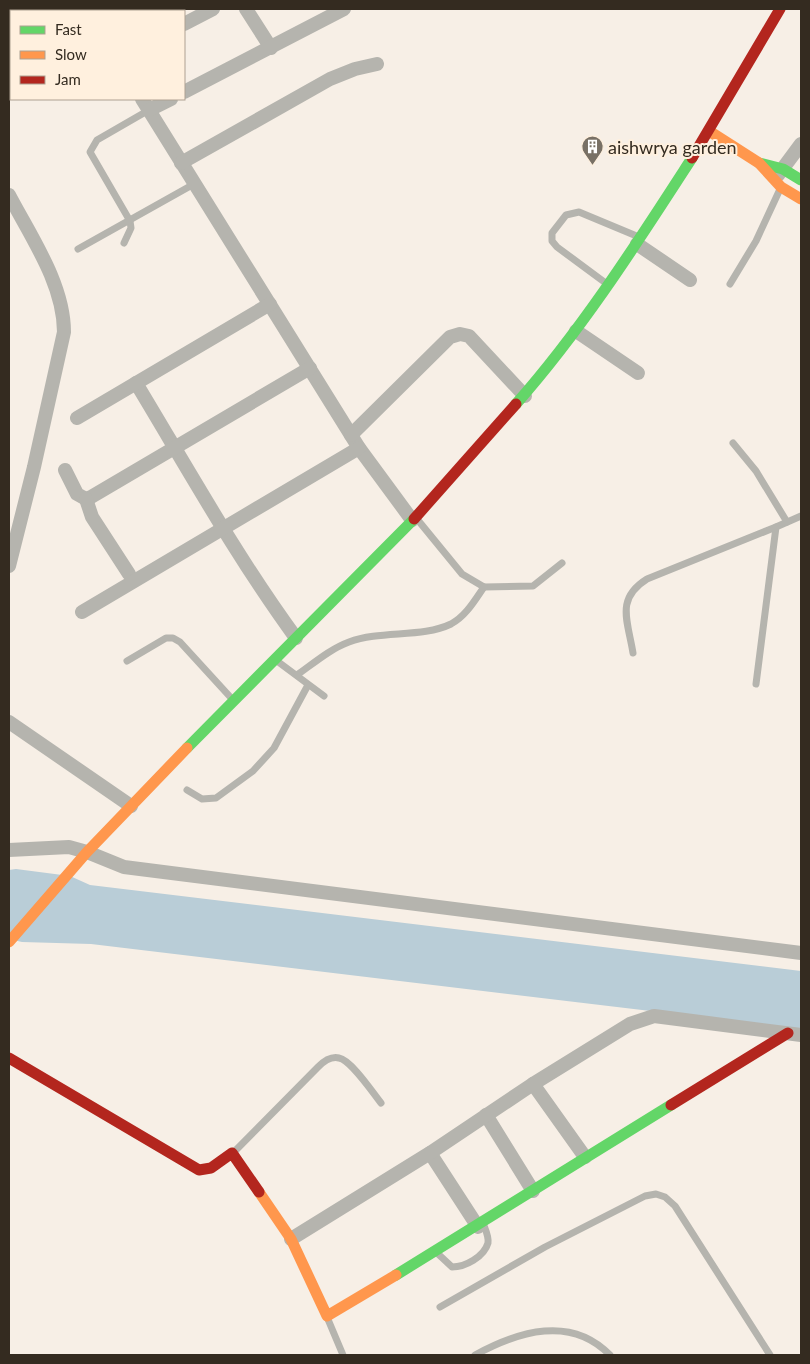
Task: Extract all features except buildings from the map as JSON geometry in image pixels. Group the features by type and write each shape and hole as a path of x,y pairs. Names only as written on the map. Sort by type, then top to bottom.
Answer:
{"main road":[{"path":"9,942 87,852 414,518 525,396 610,286 709,131 780,9"},
{"path":"709,131 759,163 778,184 801,199"},
{"path":"759,163 783,168 801,180"},
{"path":"9,1058 199,1170 216,1165 232,1153 291,1239 327,1316 481,1225 585,1157 795,1034"}],"street":[{"path":"87,10 95,9"},
{"path":"185,23 213,9"},
{"path":"246,9 271,48"},
{"path":"185,91 344,9"},
{"path":"181,163 330,79 355,69 377,64"},
{"path":"166,100 146,104 359,448 414,518"},
{"path":"778,184 783,168 801,144"},
{"path":"9,195 45,263 64,315 64,332 9,566"},
{"path":"639,241 690,280"},
{"path":"77,418 270,304"},
{"path":"576,331 638,373"},
{"path":"351,435 450,337 460,334 469,336 525,396"},
{"path":"86,499 176,449 310,368"},
{"path":"136,383 222,530 260,589 296,638"},
{"path":"82,612 359,448"},
{"path":"65,470 77,494 86,499 92,517 129,574"},
{"path":"9,722 131,806"},
{"path":"9,850 68,847 124,866 801,953"},
{"path":"291,1239 430,1153 534,1084 642,1018 654,1016 795,1034"},
{"path":"534,1084 585,1157"},
{"path":"486,1115 533,1191"},
{"path":"430,1153 481,1225"}],"lane":[{"path":"124,242 131,228 130,221 90,152 97,140 146,104"},
{"path":"78,249 194,184"},
{"path":"730,284 756,241 778,184"},
{"path":"610,286 557,247 552,241 552,233 566,215 579,212 639,241"},
{"path":"733,443 756,471 787,522"},
{"path":"633,653 625,606 628,596 634,587 647,579 801,516"},
{"path":"414,518 462,574 484,587 534,586 562,563"},
{"path":"756,684 776,527"},
{"path":"298,675 335,648 350,642 368,637 440,628 452,623 464,613 484,587"},
{"path":"127,660 166,638 173,638 180,642 235,702"},
{"path":"275,660 298,675 324,696"},
{"path":"187,790 202,799 216,798 254,771 274,748 308,685"},
{"path":"232,1153 318,1066 334,1058 340,1058 348,1062 381,1103"},
{"path":"440,1307 612,1212 645,1196 656,1194 675,1206 770,1355"},
{"path":"436,1252 452,1266 466,1265 486,1248 488,1242 481,1225"},
{"path":"327,1316 343,1355"},
{"path":"476,1355 521,1335 550,1330 579,1334 598,1343 610,1355"}],"water":[{"path":"16,869 70,876 90,885 801,971 801,1029 91,944 22,942 9,939 9,870"}],"traffic: fast":[{"path":"516,404 587,315 692,158"},
{"path":"759,163 783,169 801,180"},
{"path":"187,748 414,519"},
{"path":"396,1275 671,1105"}],"traffic: slow":[{"path":"709,131 759,163 781,187 801,199"},
{"path":"9,942 87,852 187,748"},
{"path":"259,1192 291,1239 327,1316 396,1275"}],"traffic: jam":[{"path":"692,158 780,9"},
{"path":"414,519 516,404"},
{"path":"671,1105 788,1033"},
{"path":"9,1058 199,1170 211,1168 232,1153 259,1192"}],"place":[{"name":"aishwrya garden","path":"592,166"}]}
